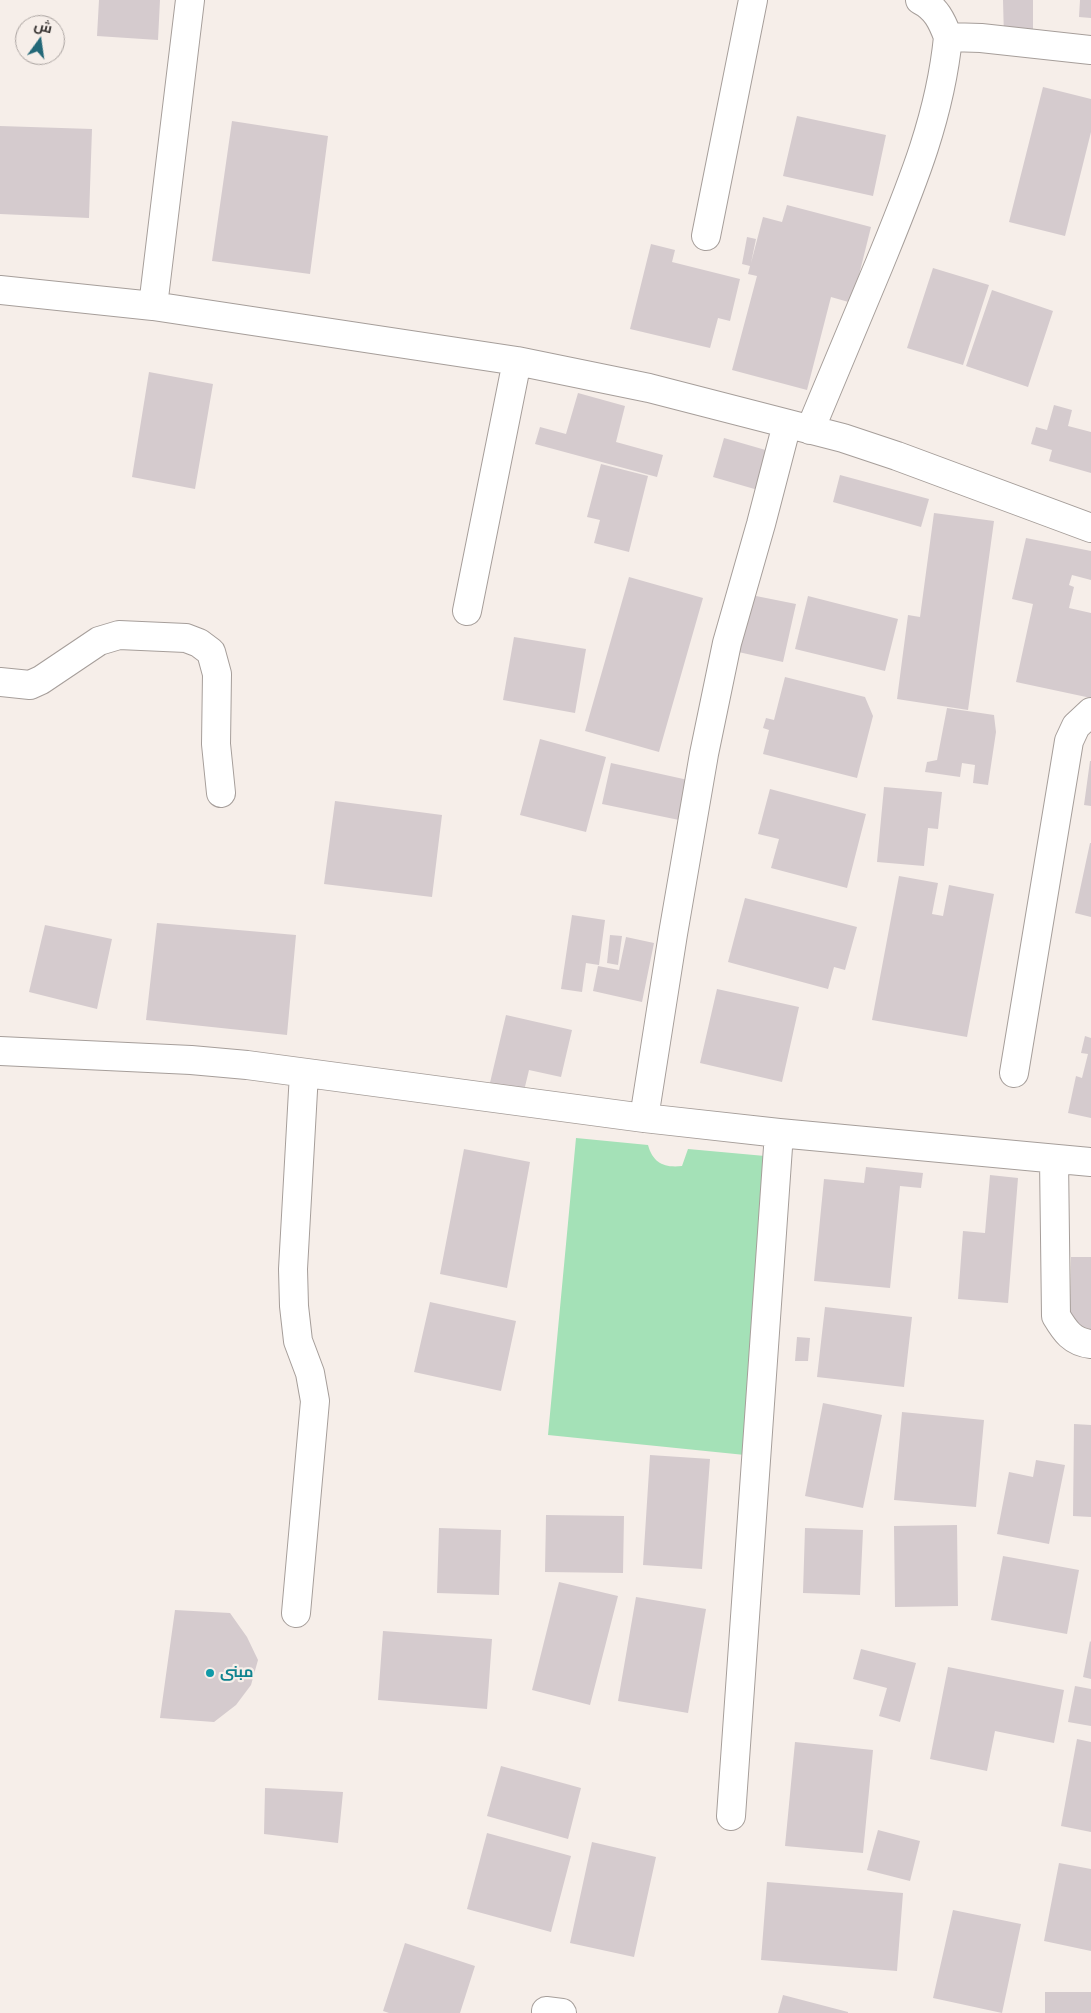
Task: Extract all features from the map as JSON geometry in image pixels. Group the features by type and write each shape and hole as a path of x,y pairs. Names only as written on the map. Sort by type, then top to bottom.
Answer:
{"street":[{"path":"154,306 190,0"},
{"path":"706,236 753,0"},
{"path":"644,1118 704,754 725,653 761,524 798,427 915,177 934,118 944,73 948,37 941,18 928,4 920,0"},
{"path":"948,37 980,38 1091,50"},
{"path":"0,290 154,306 517,361 649,388 798,427 897,456 1091,528"},
{"path":"467,611 517,361"},
{"path":"0,682 30,685 41,680 99,641 119,635 186,638 199,643 211,652 217,674 216,744 221,792"},
{"path":"1014,1074 1069,741 1076,726 1091,712"},
{"path":"0,1051 247,1064 644,1118 779,1133 1091,1162"},
{"path":"296,1613 315,1401 310,1372 298,1342 294,1306 293,1269 304,1073"},
{"path":"731,1816 779,1133"},
{"path":"1054,1159 1056,1316 1066,1334 1082,1343 1091,1344"}],"green space":[{"path":"576,1138 648,1145 656,1160 670,1166 682,1166 688,1149 765,1156 745,1455 548,1435"}],"building":[{"path":"99,0 160,0 158,40 97,36"},
{"path":"1003,0 1033,0 1033,38 1004,38"},
{"path":"1080,0 1091,0 1091,18 1079,17"},
{"path":"1043,87 1091,99 1091,132 1065,236 1009,222"},
{"path":"797,116 886,135 873,196 783,176"},
{"path":"232,121 328,136 310,274 212,261"},
{"path":"0,126 92,129 89,218 0,214"},
{"path":"787,205 871,227 852,303 831,297 807,390 732,370 757,276 748,274 750,266 742,264 747,237 756,239 751,263 763,217 782,222"},
{"path":"651,244 675,250 672,262 740,279 730,321 718,318 710,348 630,329"},
{"path":"933,268 989,285 963,365 907,348"},
{"path":"992,290 1053,311 1028,387 966,366"},
{"path":"149,372 213,384 195,489 132,477"},
{"path":"578,393 625,406 616,442 663,455 657,477 535,444 540,427 566,434"},
{"path":"1054,405 1072,410 1068,426 1091,432 1091,473 1049,461 1052,450 1031,444 1036,427 1047,430"},
{"path":"724,438 769,451 758,490 713,477"},
{"path":"601,464 648,476 629,552 594,543 600,520 587,517"},
{"path":"840,475 929,499 921,527 833,502"},
{"path":"934,513 994,521 968,710 897,699 908,615 920,617"},
{"path":"1026,538 1091,551 1091,580 1072,575 1069,585 1074,587 1069,608 1091,613 1091,698 1016,682 1033,604 1012,599"},
{"path":"629,577 703,598 659,752 585,731"},
{"path":"746,594 796,604 783,662 734,651"},
{"path":"808,596 898,619 885,671 795,649"},
{"path":"514,637 586,649 575,713 503,700"},
{"path":"785,677 865,697 873,716 857,778 763,754 769,730 763,728 766,718 774,720"},
{"path":"947,708 994,715 996,732 988,785 973,783 975,765 962,763 960,777 925,772 927,762 937,760"},
{"path":"540,739 606,757 586,832 520,815"},
{"path":"1091,761 1091,806 1084,805"},
{"path":"611,763 688,780 679,820 602,804"},
{"path":"884,787 942,792 938,829 928,828 924,866 877,862"},
{"path":"770,789 866,814 847,888 771,868 779,839 758,834"},
{"path":"335,801 442,815 432,897 324,884"},
{"path":"1091,843 1091,917 1075,913"},
{"path":"899,876 938,883 932,914 943,916 949,885 994,894 967,1037 872,1020"},
{"path":"745,898 857,927 845,970 834,967 828,989 728,962"},
{"path":"572,915 605,920 599,965 586,963 582,992 561,989"},
{"path":"157,923 296,935 287,1035 146,1020"},
{"path":"45,925 112,939 97,1009 29,992"},
{"path":"610,935 622,936 618,965 607,963"},
{"path":"626,937 654,943 642,1002 593,991 598,966 619,970"},
{"path":"717,989 799,1007 782,1082 700,1063"},
{"path":"506,1015 572,1030 561,1077 529,1070 523,1095 489,1087"},
{"path":"1085,1036 1091,1038 1091,1118 1068,1113 1076,1076 1082,1078 1088,1054 1081,1053"},
{"path":"464,1149 530,1162 507,1288 440,1274"},
{"path":"866,1167 923,1173 921,1188 900,1186 890,1288 814,1281 824,1179 864,1183"},
{"path":"990,1175 1018,1178 1008,1303 958,1299 963,1231 985,1233"},
{"path":"1071,1257 1091,1257 1091,1336 1070,1335"},
{"path":"430,1302 516,1321 501,1391 414,1372"},
{"path":"825,1307 912,1317 904,1387 817,1377"},
{"path":"797,1337 810,1338 808,1361 795,1361"},
{"path":"823,1403 882,1415 863,1508 805,1496"},
{"path":"902,1412 984,1420 976,1507 894,1500"},
{"path":"1074,1424 1091,1425 1091,1517 1073,1516"},
{"path":"650,1455 710,1459 702,1569 643,1565"},
{"path":"1036,1460 1065,1465 1049,1544 997,1534 1009,1472 1033,1477"},
{"path":"546,1515 624,1516 623,1573 545,1572"},
{"path":"957,1525 958,1606 895,1607 894,1526"},
{"path":"439,1528 501,1530 499,1595 437,1593"},
{"path":"805,1528 863,1530 860,1595 803,1593"},
{"path":"1003,1556 1079,1570 1067,1634 991,1620"},
{"path":"559,1582 618,1596 590,1705 532,1690"},
{"path":"636,1597 706,1609 688,1713 618,1701"},
{"name":"مبنى","path":"175,1610 230,1613 247,1637 258,1660 251,1685 236,1705 214,1722 160,1718"},
{"path":"383,1631 492,1639 487,1709 378,1700"},
{"path":"1091,1642 1091,1679 1083,1677"},
{"path":"861,1649 916,1663 900,1722 879,1716 887,1688 853,1679"},
{"path":"948,1667 1064,1690 1054,1743 995,1731 987,1771 930,1759"},
{"path":"1075,1686 1091,1689 1091,1726 1068,1722"},
{"path":"1077,1739 1091,1742 1091,1832 1061,1826"},
{"path":"795,1742 873,1750 863,1853 785,1846"},
{"path":"501,1766 581,1788 568,1839 487,1816"},
{"path":"265,1788 343,1792 338,1843 264,1834"},
{"path":"878,1830 920,1841 910,1881 867,1870"},
{"path":"487,1833 571,1856 551,1932 467,1909"},
{"path":"592,1842 656,1857 634,1957 570,1943"},
{"path":"1059,1863 1091,1869 1091,1951 1044,1941"},
{"path":"767,1882 903,1893 897,1971 761,1960"},
{"path":"953,1910 1021,1924 1002,2013 933,1998"},
{"path":"405,1943 475,1966 460,2013 389,2013 383,2011"},
{"path":"1045,1992 1091,1992 1091,2013 1045,2013"},
{"path":"783,1995 848,2012 848,2013 778,2013"}],"place":[{"name":"مبنى","path":"210,1673"}]}
